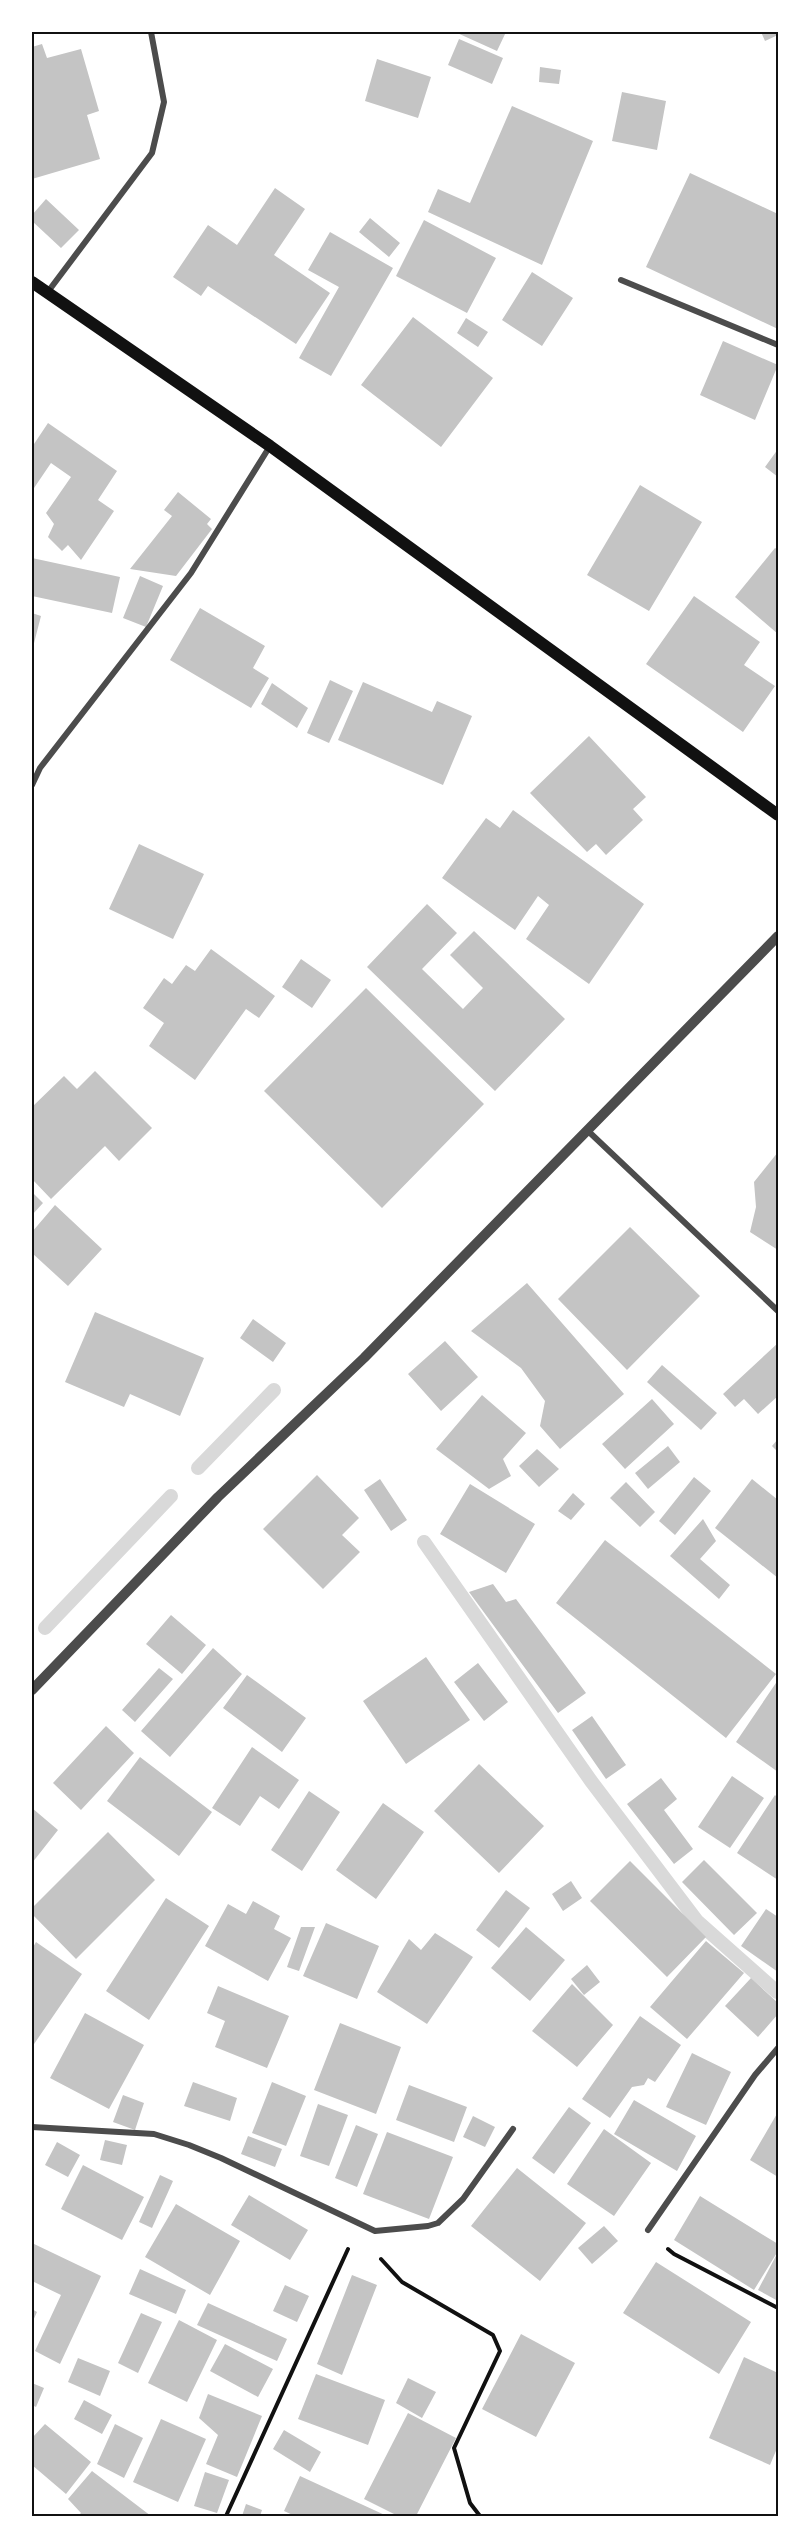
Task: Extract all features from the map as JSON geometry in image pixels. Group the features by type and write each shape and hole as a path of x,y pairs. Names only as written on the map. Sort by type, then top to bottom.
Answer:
{"main road":[{"path":"32,282 270,446 778,816"}],"street":[{"path":"47,293 152,153 164,102 151,32"},
{"path":"621,280 778,345"},
{"path":"32,784 40,768 191,573 270,446"},
{"path":"32,1690 218,1497 364,1358 778,936"},
{"path":"586,1130 778,1311"},
{"path":"648,2230 755,2075 778,2048"},
{"path":"32,2127 154,2134 221,2158 375,2231 438,2223 463,2199 513,2129"}],"path":[{"path":"226,2517 342,2264 358,2223"},
{"path":"648,2230 674,2254 778,2308"},
{"path":"375,2231 376,2251 384,2265 402,2282 492,2335 500,2351 454,2448 470,2503 480,2517"}],"building":[{"path":"455,32 506,32 497,51"},
{"path":"761,32 778,32 778,35 765,41"},
{"path":"459,39 503,58 492,84 448,65"},
{"path":"42,44 47,58 81,49 99,111 87,115 100,159 32,179 32,47"},
{"path":"377,59 431,77 418,118 365,101"},
{"path":"540,67 561,70 559,84 539,82"},
{"path":"622,92 666,101 657,150 612,141"},
{"path":"512,106 593,141 542,265 428,212 438,189 470,203"},
{"path":"690,173 778,214 778,329 646,267"},
{"path":"275,188 305,209 274,255 330,293 296,344 208,286 201,296 173,277 208,225 237,245"},
{"path":"46,199 79,230 61,248 32,221 32,215"},
{"path":"370,218 400,243 389,257 359,232"},
{"path":"424,220 496,258 467,313 396,276"},
{"path":"330,232 393,268 331,376 299,358 339,287 308,270"},
{"path":"532,272 573,298 542,346 502,320"},
{"path":"413,317 493,378 441,447 361,385"},
{"path":"466,318 488,332 478,347 457,333"},
{"path":"723,341 778,365 755,420 700,395"},
{"path":"48,423 117,471 98,500 114,511 81,560 68,545 62,551 48,537 54,524 46,513 71,477 51,463 32,491 32,447"},
{"path":"778,449 778,477 765,467"},
{"path":"640,485 702,522 649,611 587,575"},
{"path":"178,492 211,519 207,524 212,529 176,576 130,569 172,516 164,510"},
{"path":"775,548 778,550 778,634 735,597"},
{"path":"32,558 120,577 112,613 32,596"},
{"path":"140,576 163,586 146,627 123,618"},
{"path":"694,596 760,642 744,665 775,686 743,732 646,664"},
{"path":"200,608 265,646 253,668 269,678 251,708 170,660"},
{"path":"32,613 41,616 32,651"},
{"path":"330,680 353,691 329,743 307,733"},
{"path":"363,682 432,712 437,701 472,716 443,785 338,740"},
{"path":"272,683 308,708 297,728 261,704"},
{"path":"589,736 646,797 633,809 643,820 606,855 596,844 587,852 530,793"},
{"path":"513,810 644,904 589,984 526,939 549,905 538,896 515,930 442,878 486,818 500,828"},
{"path":"139,844 204,874 173,939 109,909"},
{"path":"427,904 457,933 422,969 463,1009 483,988 450,955 474,931 565,1019 495,1091 367,967"},
{"path":"211,949 275,996 259,1018 246,1009 195,1080 149,1046 164,1023 143,1008 164,978 172,984 186,965 195,971"},
{"path":"301,959 331,980 312,1008 282,987"},
{"path":"366,988 484,1104 382,1208 264,1091"},
{"path":"95,1071 152,1128 119,1161 105,1146 51,1199 32,1179 32,1107 64,1076 77,1089"},
{"path":"778,1152 778,1250 750,1232 756,1207 754,1182"},
{"path":"32,1192 43,1203 32,1215"},
{"path":"55,1205 102,1249 68,1286 32,1253 32,1232"},
{"path":"630,1227 700,1296 627,1370 558,1299"},
{"path":"527,1283 624,1394 560,1449 540,1426 545,1401 521,1368 471,1331"},
{"path":"95,1312 204,1358 180,1416 130,1394 124,1407 65,1382"},
{"path":"253,1319 286,1343 273,1362 240,1338"},
{"path":"445,1341 478,1377 441,1411 408,1374"},
{"path":"778,1343 778,1396 758,1414 744,1399 735,1407 723,1394"},
{"path":"662,1365 717,1413 701,1430 647,1382"},
{"path":"482,1395 526,1433 503,1459 511,1476 489,1489 436,1449"},
{"path":"652,1399 674,1424 625,1469 602,1444"},
{"path":"778,1439 778,1452 772,1446"},
{"path":"668,1446 680,1462 648,1489 635,1473"},
{"path":"537,1449 559,1469 539,1487 519,1466"},
{"path":"317,1475 359,1518 342,1535 360,1552 323,1589 263,1529"},
{"path":"694,1477 711,1491 675,1535 659,1521"},
{"path":"380,1479 407,1520 391,1531 364,1490"},
{"path":"752,1479 778,1500 778,1578 715,1528"},
{"path":"626,1482 655,1512 640,1527 610,1498"},
{"path":"470,1484 535,1524 506,1573 440,1534"},
{"path":"573,1493 585,1504 571,1520 558,1511"},
{"path":"703,1519 716,1541 700,1559 730,1585 719,1599 670,1556"},
{"path":"605,1540 776,1674 726,1738 556,1603"},
{"path":"493,1584 506,1602 516,1599 586,1693 558,1713 469,1592"},
{"path":"171,1615 206,1645 182,1674 146,1644"},
{"path":"213,1648 242,1674 170,1757 141,1731"},
{"path":"426,1657 470,1720 406,1764 363,1701"},
{"path":"478,1663 508,1702 484,1721 454,1682"},
{"path":"159,1668 173,1679 135,1722 122,1710"},
{"path":"247,1675 306,1718 282,1752 223,1708"},
{"path":"778,1680 778,1772 736,1742"},
{"path":"592,1716 626,1765 606,1779 572,1730"},
{"path":"106,1726 134,1753 81,1810 53,1783"},
{"path":"252,1747 299,1780 279,1809 260,1796 240,1826 212,1808"},
{"path":"140,1757 212,1812 179,1856 107,1801"},
{"path":"479,1764 544,1826 499,1873 434,1811"},
{"path":"732,1776 764,1798 730,1848 698,1827"},
{"path":"661,1778 677,1799 664,1810 693,1849 674,1864 627,1804"},
{"path":"309,1791 340,1812 302,1871 271,1850"},
{"path":"775,1795 778,1798 778,1880 737,1853"},
{"path":"383,1803 424,1832 376,1899 336,1870"},
{"path":"32,1808 58,1830 32,1863"},
{"path":"108,1832 155,1880 76,1959 32,1914 32,1908"},
{"path":"704,1860 757,1913 734,1935 682,1882"},
{"path":"630,1861 706,1937 667,1977 590,1901"},
{"path":"571,1881 582,1898 563,1911 552,1894"},
{"path":"506,1890 530,1908 499,1948 476,1930"},
{"path":"166,1898 209,1926 149,2020 106,1991"},
{"path":"253,1901 280,1916 274,1929 291,1938 268,1981 205,1946 228,1904 246,1914"},
{"path":"766,1909 778,1917 778,1972 741,1946"},
{"path":"326,1923 379,1946 357,1999 303,1976"},
{"path":"301,1927 315,1927 299,1971 287,1967"},
{"path":"526,1927 565,1960 530,2001 491,1968"},
{"path":"435,1933 473,1957 427,2024 377,1992 409,1939 421,1950"},
{"path":"706,1941 744,1973 687,2039 650,2007"},
{"path":"36,1942 82,1974 32,2047 32,1949"},
{"path":"587,1965 600,1982 584,1995 571,1979"},
{"path":"751,1978 778,2003 778,2014 758,2037 725,2006"},
{"path":"572,1984 613,2025 577,2067 532,2031"},
{"path":"218,1986 289,2016 267,2068 215,2047 225,2021 207,2013"},
{"path":"85,2013 144,2045 109,2109 50,2078"},
{"path":"640,2016 681,2045 655,2082 648,2078 644,2085 632,2087 610,2118 582,2099"},
{"path":"340,2023 401,2047 376,2114 314,2090"},
{"path":"692,2053 731,2072 706,2125 666,2107"},
{"path":"193,2082 237,2098 230,2121 184,2106"},
{"path":"272,2082 306,2096 286,2146 252,2133"},
{"path":"409,2085 467,2107 454,2142 396,2120"},
{"path":"123,2095 144,2103 135,2130 113,2122"},
{"path":"634,2100 696,2136 677,2171 614,2134"},
{"path":"318,2104 348,2115 329,2166 300,2156"},
{"path":"569,2107 591,2123 554,2174 532,2158"},
{"path":"778,2112 778,2177 750,2160"},
{"path":"473,2116 495,2127 485,2147 463,2137"},
{"path":"356,2125 378,2134 357,2187 335,2178"},
{"path":"604,2129 651,2163 614,2216 567,2184"},
{"path":"387,2132 453,2157 429,2219 363,2194"},
{"path":"248,2136 282,2149 275,2167 241,2154"},
{"path":"105,2140 127,2145 122,2165 100,2160"},
{"path":"57,2142 80,2155 68,2177 45,2165"},
{"path":"83,2165 144,2197 122,2240 61,2209"},
{"path":"517,2168 586,2223 540,2281 471,2226"},
{"path":"160,2175 173,2181 152,2228 139,2222"},
{"path":"249,2195 308,2230 290,2260 231,2225"},
{"path":"700,2196 778,2244 778,2251 754,2290 674,2240"},
{"path":"176,2204 240,2241 210,2295 145,2257"},
{"path":"604,2226 618,2241 592,2264 578,2248"},
{"path":"32,2243 101,2276 60,2364 35,2351 61,2295 32,2281"},
{"path":"778,2252 778,2301 758,2290"},
{"path":"656,2262 751,2322 719,2374 623,2313"},
{"path":"140,2269 186,2290 176,2314 129,2294"},
{"path":"352,2275 377,2285 342,2375 317,2364"},
{"path":"285,2285 309,2296 297,2322 273,2311"},
{"path":"208,2303 287,2339 277,2361 197,2325"},
{"path":"32,2309 37,2312 32,2323"},
{"path":"141,2313 162,2322 138,2373 118,2363"},
{"path":"179,2320 217,2340 187,2402 148,2383"},
{"path":"521,2334 575,2363 536,2437 482,2409"},
{"path":"225,2344 273,2369 258,2397 210,2371"},
{"path":"744,2357 778,2373 778,2446 770,2465 709,2438"},
{"path":"78,2358 110,2371 100,2396 68,2382"},
{"path":"316,2374 385,2400 368,2445 298,2419"},
{"path":"408,2378 436,2392 422,2418 396,2403"},
{"path":"32,2383 44,2388 36,2407 32,2405"},
{"path":"208,2394 262,2416 237,2477 206,2464 218,2435 199,2418"},
{"path":"84,2400 112,2415 102,2434 74,2419"},
{"path":"408,2413 456,2438 416,2516 398,2516 364,2499"},
{"path":"161,2419 206,2439 178,2502 133,2482"},
{"path":"45,2424 91,2462 66,2494 32,2465 32,2438"},
{"path":"115,2424 143,2438 124,2478 97,2464"},
{"path":"284,2430 321,2452 310,2472 273,2449"},
{"path":"92,2471 151,2516 78,2516 81,2513 68,2499"},
{"path":"205,2472 229,2480 217,2513 194,2506"},
{"path":"300,2476 387,2516 295,2516 284,2511"},
{"path":"246,2504 262,2510 260,2516 242,2516"}],"waterway":[{"path":"198,1468 274,1390"},
{"path":"45,1628 171,1496"},
{"path":"424,1542 591,1781 697,1921 777,1992"}]}
